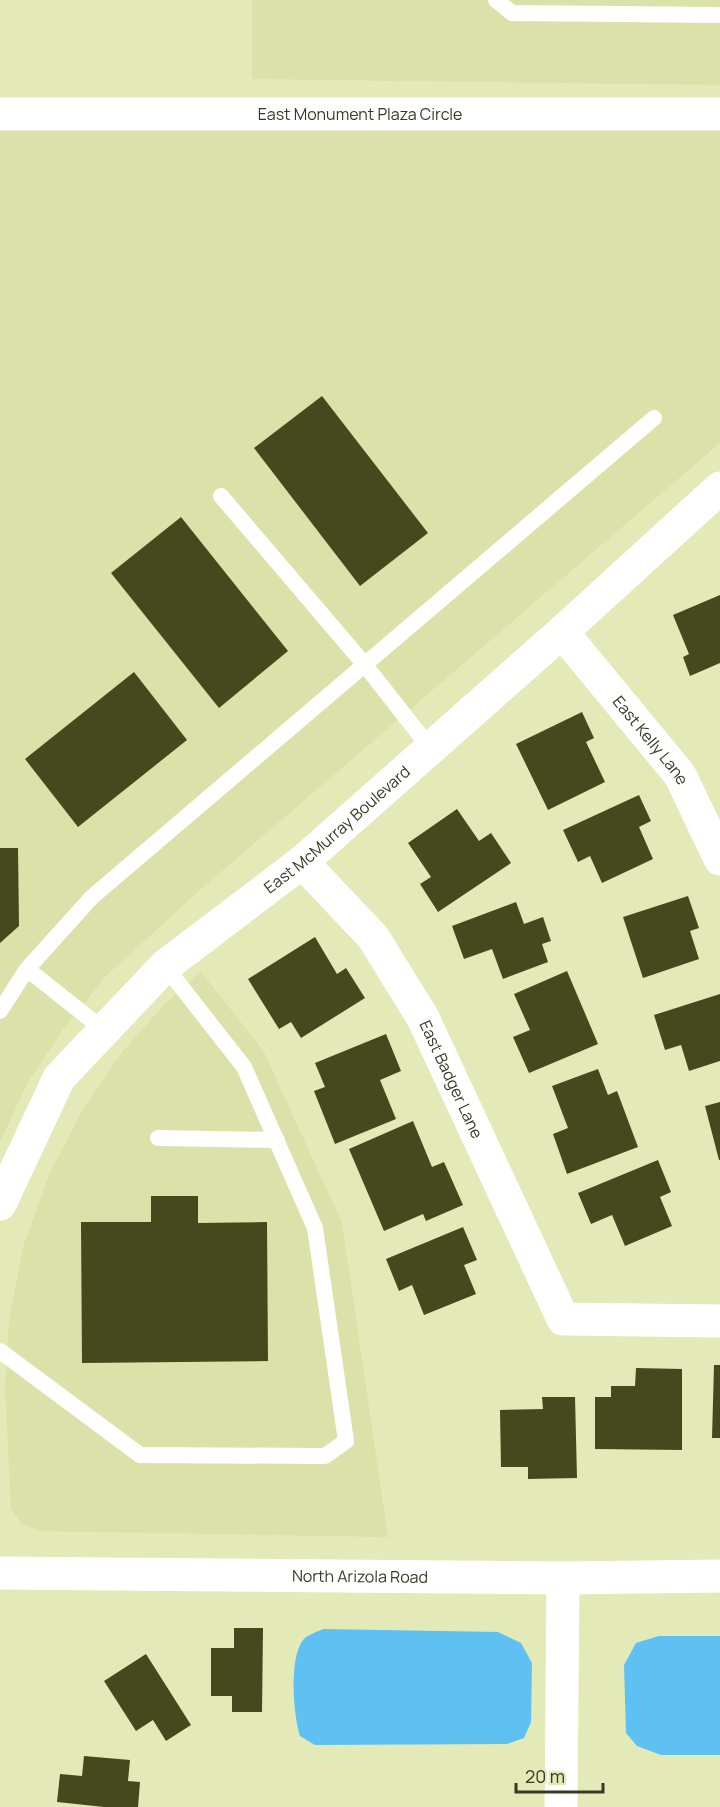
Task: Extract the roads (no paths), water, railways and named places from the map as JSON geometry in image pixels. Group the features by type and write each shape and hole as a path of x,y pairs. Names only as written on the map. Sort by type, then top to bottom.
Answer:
{"street":[{"name":"East Monument Plaza Circle","path":"0,114 720,114"},
{"name":"East McMurray Boulevard","path":"0,1204 58,1078 165,966 302,862 562,632 720,488"},
{"name":"East Kelly Lane","path":"562,632 680,775 720,860"},
{"name":"East Badger Lane","path":"302,862 373,937 423,1018 563,1319 720,1321"},
{"name":"North Arizola Road","path":"0,1573 563,1578 720,1576"},
{"path":"561,1807 563,1578"}],"lane":[{"path":"496,0 513,13 720,15"},
{"path":"0,1011 27,969 92,897 654,418"},
{"path":"221,496 364,664 430,748"},
{"path":"0,1351 140,1455 325,1456 346,1441 315,1228 244,1067 165,966"},
{"path":"27,969 104,1030"},
{"path":"158,1138 277,1140"}],"water":[{"path":"323,1629 498,1632 521,1643 532,1663 531,1722 524,1738 507,1744 315,1745 300,1736 294,1701 294,1673 303,1640"},
{"path":"659,1636 720,1636 720,1755 661,1755 637,1746 626,1733 624,1665 636,1643"}]}
